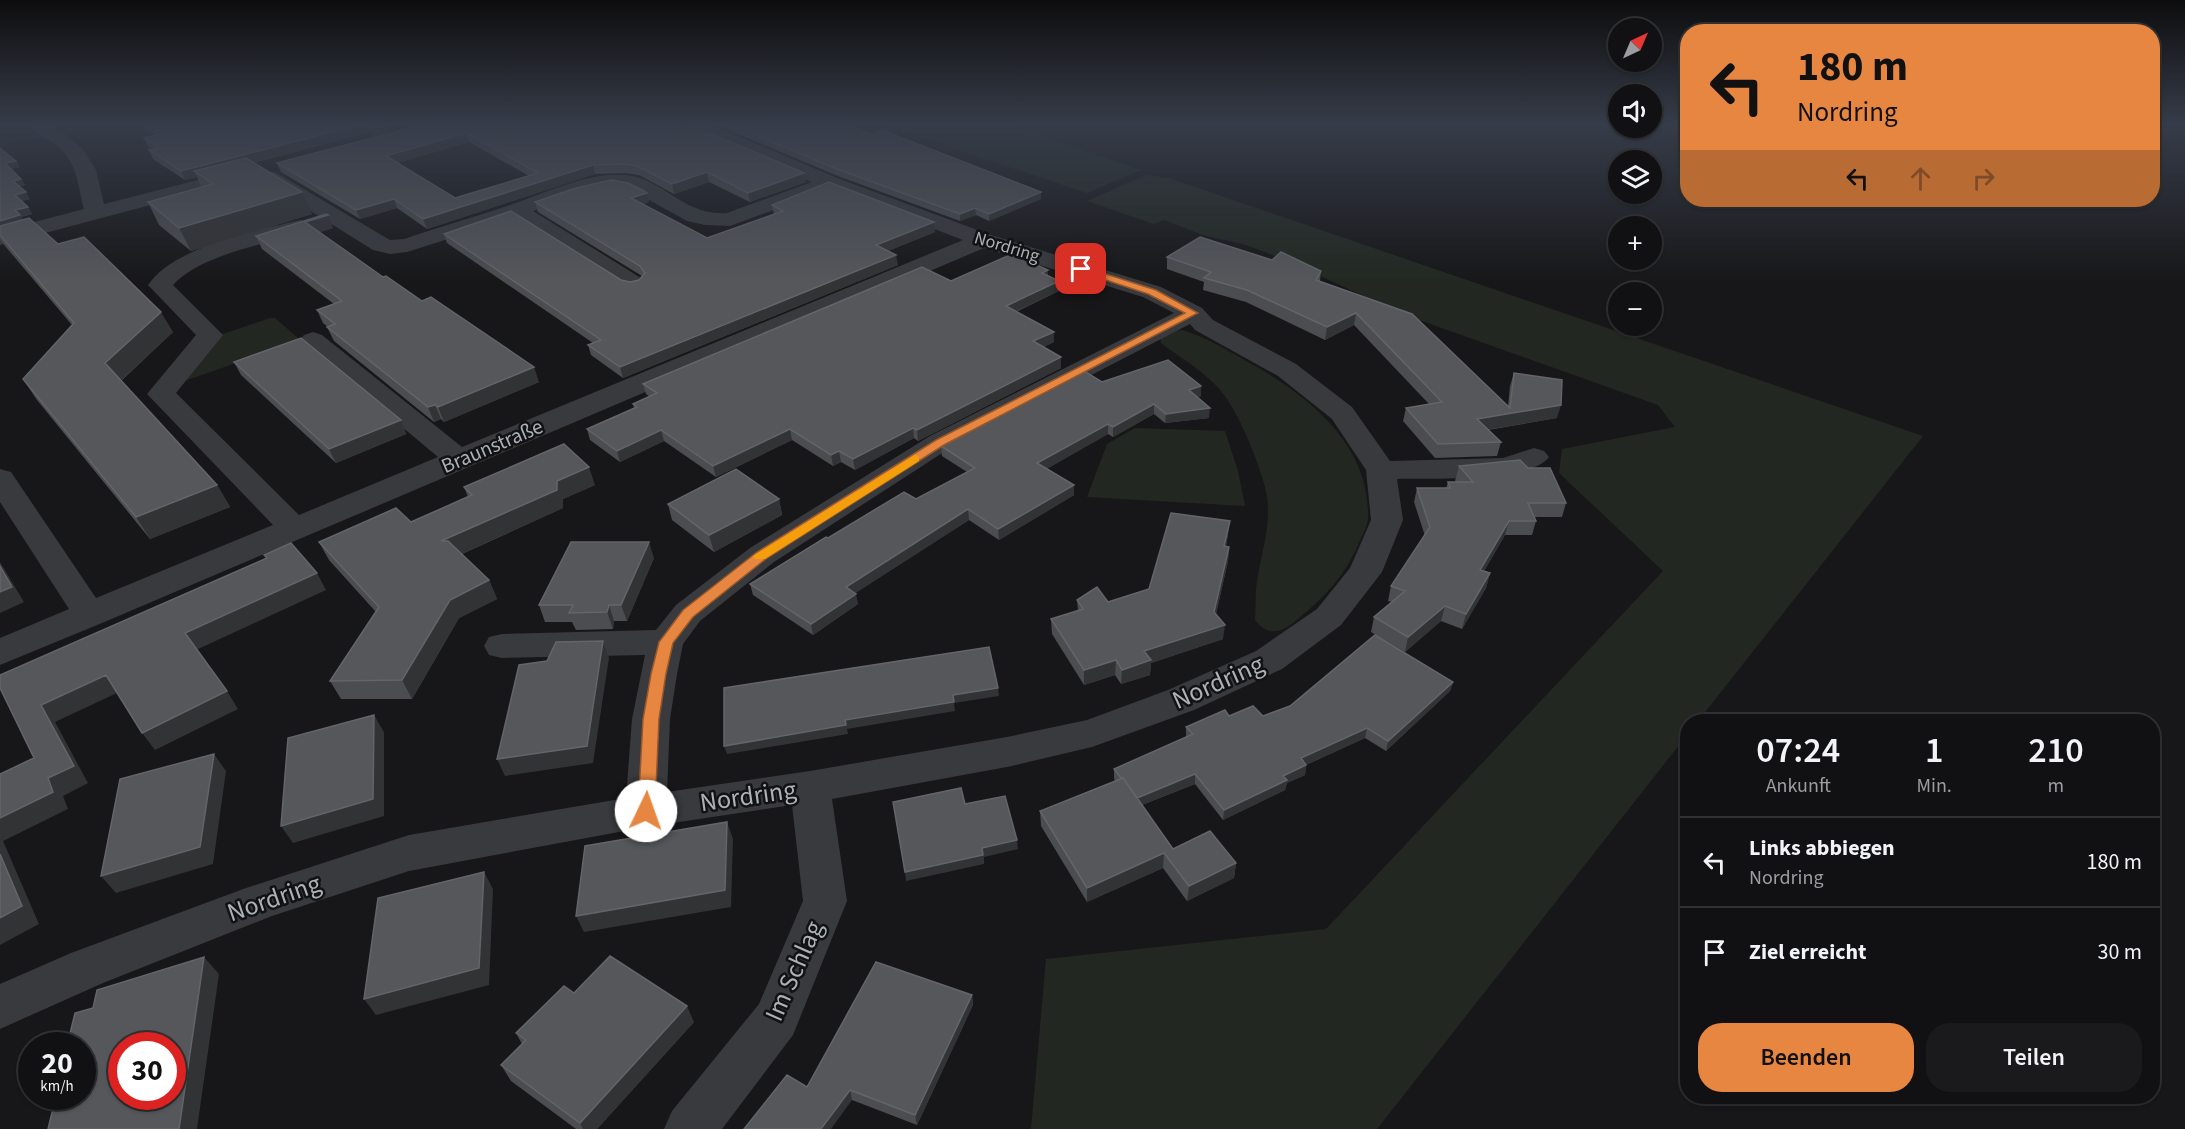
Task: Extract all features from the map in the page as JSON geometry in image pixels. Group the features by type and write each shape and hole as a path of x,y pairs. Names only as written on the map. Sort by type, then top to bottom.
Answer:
{"street":[{"path":"87,177 90,197 96,212"},
{"path":"0,238 233,177"},
{"path":"270,177 333,217 381,245 390,247 407,245 580,189 627,181 644,188 676,209 695,218 716,221 730,219 830,182"},
{"name":"Nordring","path":"0,1007 87,968 262,901 409,853 646,811 810,787 1007,752 1092,734 1181,700 1269,660 1329,617 1365,572 1387,520 1381,470 1342,413 1287,370 1204,325 1192,313 1152,292 983,240 817,177"},
{"path":"516,210 633,284"},
{"path":"295,529 161,394 210,335 160,285 173,270 192,261 333,217"},
{"name":"Braunstraße","path":"0,652 983,240"},
{"path":"646,811 651,719 666,642 688,613 762,555 940,442 1192,313"},
{"path":"313,340 459,460"},
{"path":"1381,470 1506,467 1534,458"},
{"path":"0,478 90,615"},
{"path":"502,646 666,642"},
{"name":"Im Schlag","path":"690,1129 776,1019 825,901 810,787"}],"shaded area":[{"path":"1038,177 1125,177 1087,193"},
{"path":"1142,177 1169,178 1608,328 1608,336 1631,336 1923,436 1704,714 1680,714 1680,744 1377,1129 1031,1129 1046,959 1326,929 1663,571 1559,473 1562,449 1675,427 1658,405 1405,315 1283,259 1246,245 1203,235 1164,220 1154,224 1087,201"},
{"path":"275,318 298,338 296,342 176,384 217,336"},
{"path":"1182,330 1224,348 1292,389 1312,406 1346,444 1358,466 1366,490 1368,517 1366,528 1348,564 1315,605 1293,623 1278,631 1268,630 1255,620 1257,580 1268,515 1267,495 1258,465 1231,405 1219,388 1161,343 1161,338 1172,331"},
{"path":"1135,428 1225,431 1238,471 1245,506 1087,497 1107,444"}],"building":[{"path":"0,177 19,177 21,179 13,181 26,192 15,195 28,207 15,210 20,215 0,221"},
{"path":"202,177 277,177 302,192 179,228 148,202 213,184"},
{"path":"300,177 420,177 455,198 526,177 556,177 423,219 394,199 356,210"},
{"path":"658,177 693,177 672,184"},
{"path":"716,177 794,177 748,193"},
{"path":"858,177 1002,177 1041,192 989,214 975,208 960,214"},
{"path":"611,180 628,183 644,191 647,193 631,198 707,238 783,211 772,205 829,182 934,222 876,245 896,255 620,367 588,345 601,340 444,234 511,211 621,280 630,282 639,280 645,273 640,266 535,202 576,188"},
{"path":"328,215 305,222 383,277 386,276 422,301 431,297 534,367 438,407 435,405 428,407 327,327 335,324 317,310 342,301 256,236"},
{"path":"29,218 58,244 84,237 161,312 105,363 217,485 136,517 23,379 74,323 0,235 0,226"},
{"path":"1200,237 1272,260 1281,252 1321,271 1316,280 1412,314 1510,408 1514,373 1562,380 1561,405 1477,419 1501,442 1438,444 1406,408 1442,402 1356,313 1327,327 1247,290 1204,278 1211,272 1167,257"},
{"path":"1012,254 1048,270 1042,273 1059,281 1006,306 1054,332 1033,341 1061,357 917,430 913,428 853,459 839,451 831,455 790,429 713,466 661,430 617,451 587,429 637,407 633,404 657,393 643,384 922,267 951,281"},
{"path":"301,338 401,420 329,449 234,362"},
{"path":"1168,360 1201,386 1189,390 1210,408 1166,414 1154,404 1113,427 1108,424 1037,463 1074,485 998,529 968,509 846,587 856,594 811,624 750,584 904,492 916,499 975,468 941,446 1084,371 1102,382"},
{"path":"564,444 589,467 557,481 557,490 441,541 448,541 489,580 450,600 402,680 330,681 379,607 319,542 396,508 411,522 472,495 464,487"},
{"path":"1520,460 1528,468 1550,468 1566,503 1528,503 1536,521 1509,521 1480,570 1490,573 1466,614 1445,606 1408,637 1374,617 1405,591 1391,586 1430,527 1417,488 1450,488 1448,482 1473,482 1459,466"},
{"path":"736,469 779,499 709,535 668,504"},
{"path":"1171,513 1230,521 1224,546 1229,547 1214,612 1225,625 1144,651 1151,660 1122,670 1116,660 1084,670 1051,619 1083,609 1077,600 1097,587 1108,602 1149,589"},
{"path":"571,542 649,542 621,605 609,605 607,612 569,613 573,605 539,605"},
{"path":"291,543 317,573 185,633 227,691 142,733 106,675 41,705 74,766 48,778 53,792 0,818 0,774 34,758 0,688 0,675 267,558 264,555"},
{"path":"0,566 12,587 0,592"},
{"path":"1375,635 1453,682 1388,741 1367,728 1301,758 1306,765 1283,776 1287,780 1224,810 1195,774 1137,798 1114,769 1193,734 1186,727 1225,710 1229,716 1253,706 1263,716 1290,706"},
{"path":"603,641 587,746 497,759 519,665 547,661 556,642"},
{"path":"989,647 998,688 953,695 954,702 845,720 846,725 724,746 724,688"},
{"path":"374,715 373,799 281,826 288,738"},
{"path":"214,754 200,847 101,876 120,779"},
{"path":"1123,778 1173,849 1210,831 1236,863 1189,886 1164,853 1087,888 1040,811"},
{"path":"961,788 965,804 1005,796 1017,840 982,848 983,855 905,872 893,802"},
{"path":"727,822 725,890 576,916 585,846"},
{"path":"0,854 22,906 0,918"},
{"path":"484,872 479,968 364,999 378,898"},
{"path":"610,956 687,1006 580,1123 501,1065 526,1040 516,1033 564,986 574,993"},
{"path":"204,957 186,1081 186,1032 108,1032 108,1110 182,1110 179,1129 48,1129 53,1110 96,1110 96,1032 70,1032 75,1013 93,1008 97,990"},
{"path":"876,962 972,995 915,1115 850,1090 821,1129 744,1129 787,1075 807,1087"}],"slow traffic":[{"path":"760,556 915,458"}],"route":[{"path":"646,811 651,719 659,674 666,642 688,613 762,555 940,442 1192,313 1177,303 1152,292 1081,269"}]}
